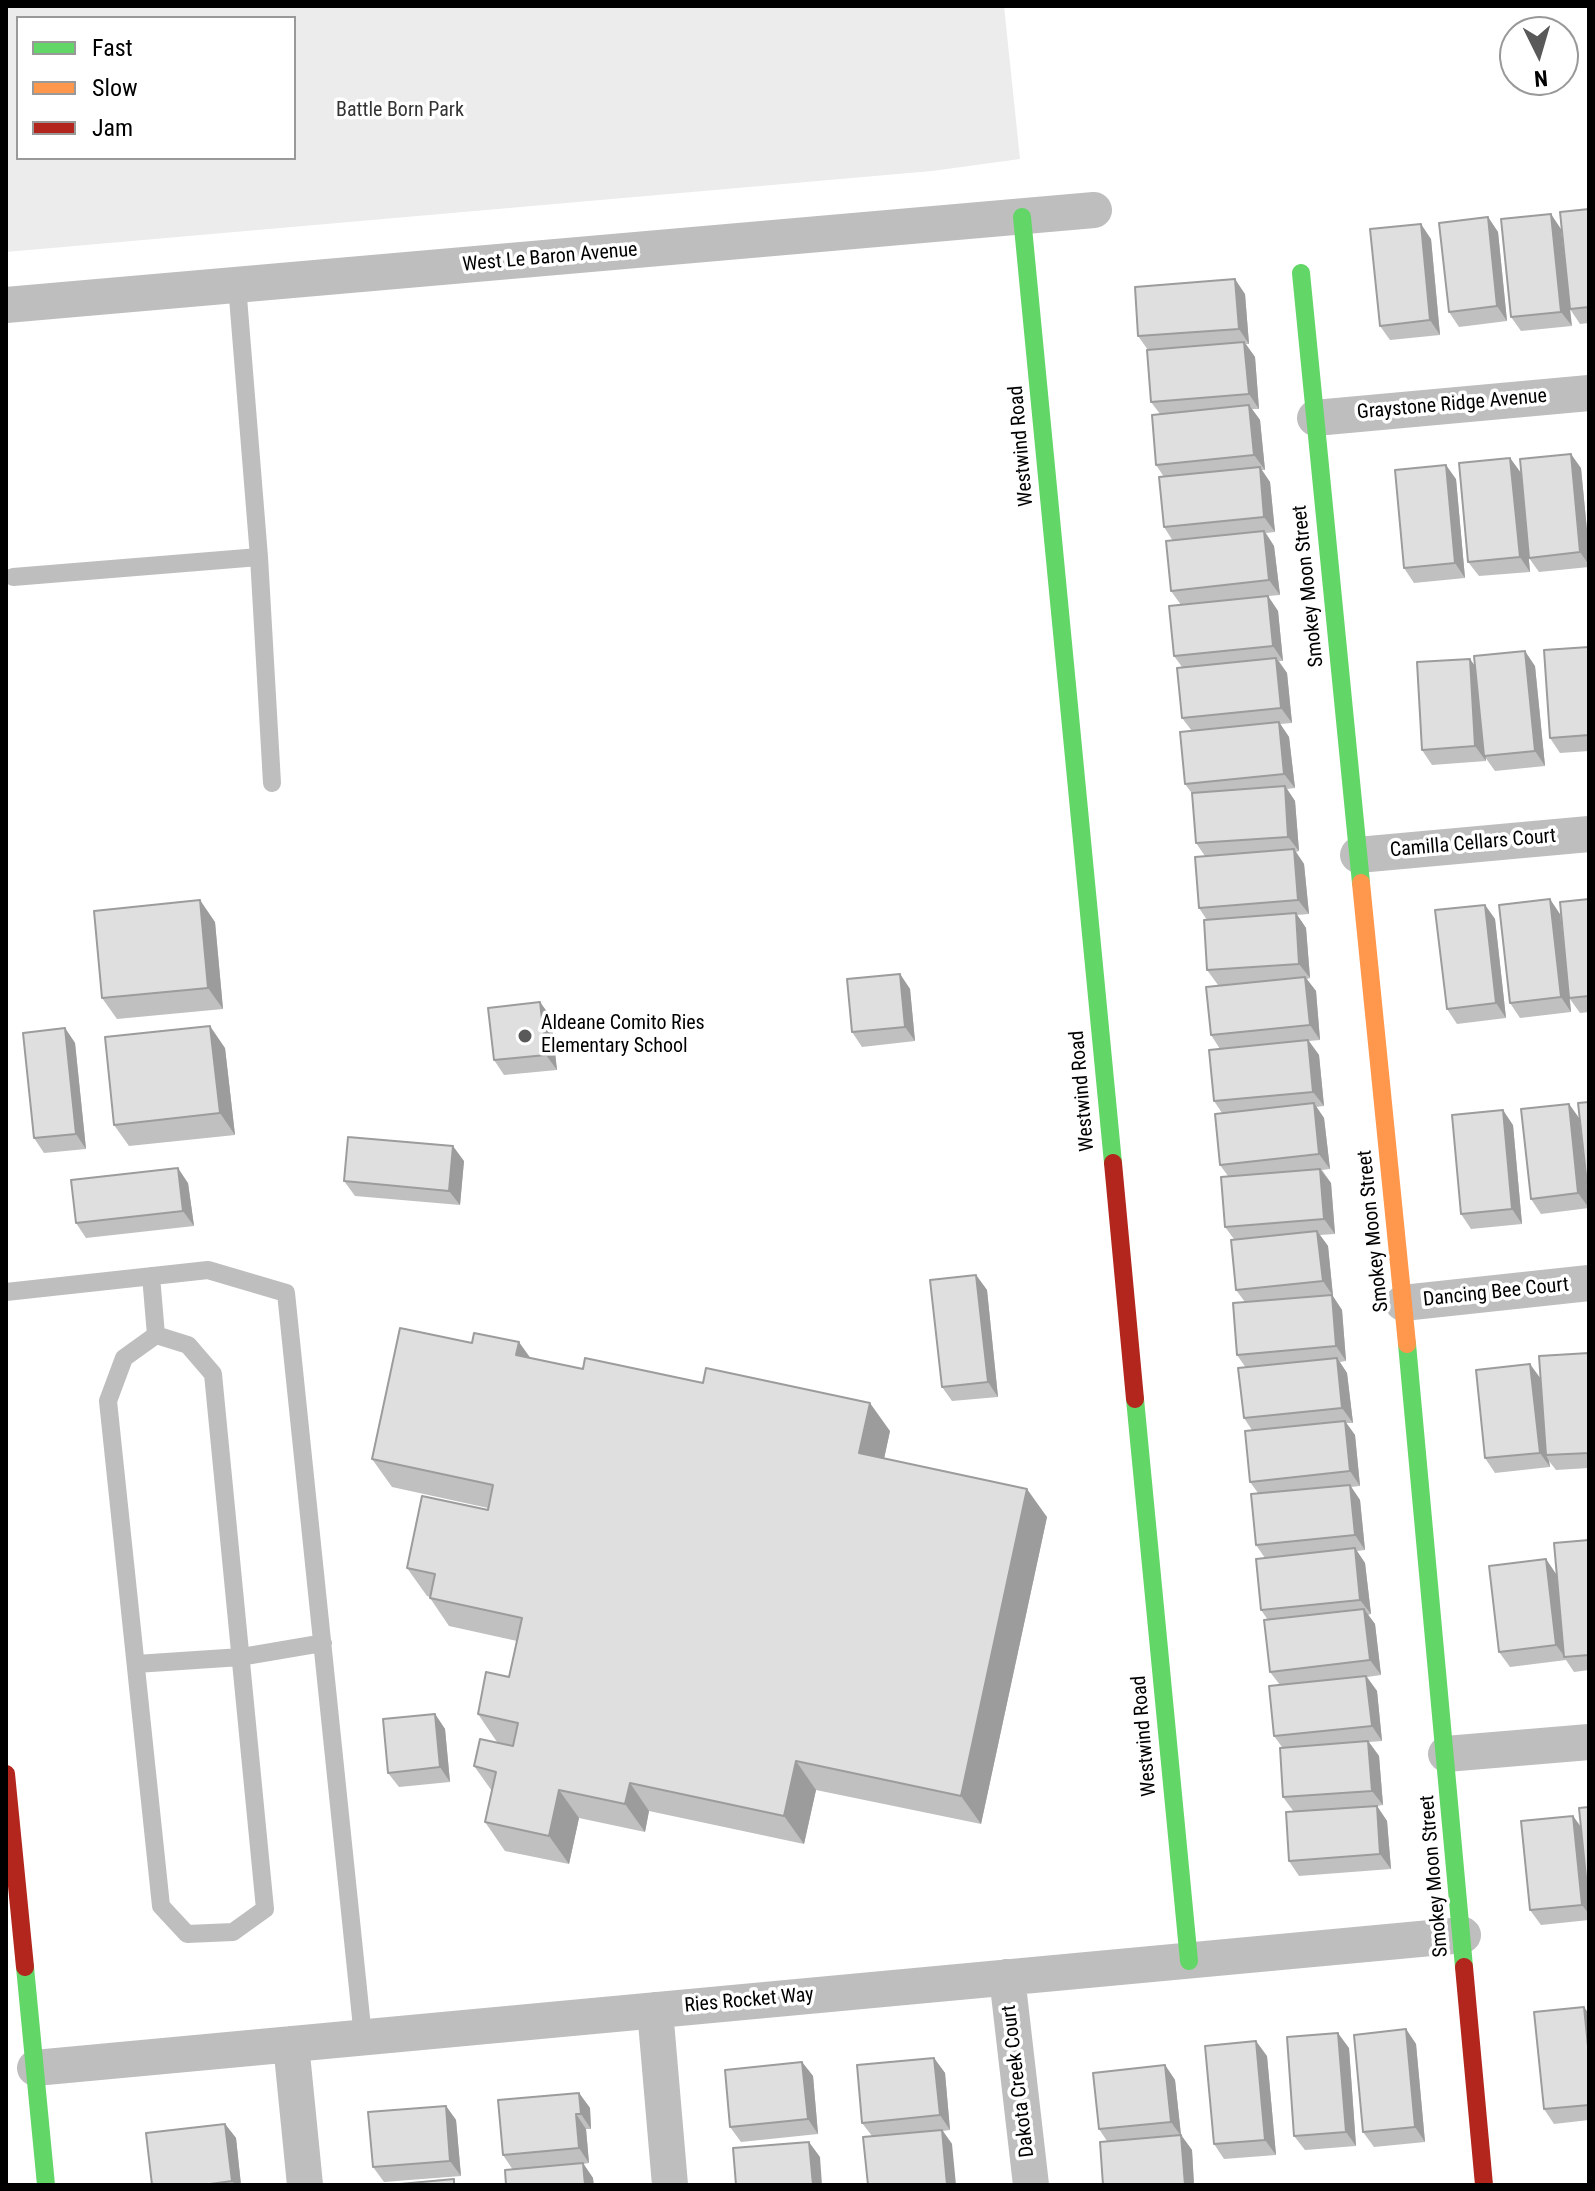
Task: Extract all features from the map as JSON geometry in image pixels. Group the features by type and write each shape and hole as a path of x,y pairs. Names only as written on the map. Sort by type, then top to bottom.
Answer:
{"street":[{"name":"West Le Baron Avenue","path":"6,305 1094,210"},
{"name":"Westwind Road","path":"1022,217 1189,1961"},
{"name":"Smokey Moon Street","path":"1301,273 1403,1303 1484,2185"},
{"name":"Graystone Ridge Avenue","path":"1315,418 1589,393"},
{"name":"Camilla Cellars Court","path":"1358,855 1589,834"},
{"name":"Dancing Bee Court","path":"1403,1303 1589,1283"},
{"path":"1446,1754 1589,1742"},
{"path":"6,1774 46,2185"},
{"name":"Ries Rocket Way","path":"35,2068 1463,1935"},
{"name":"Dakota Creek Court","path":"1007,1977 1031,2185"},
{"path":"655,2010 670,2185"},
{"path":"291,2044 305,2185"}],"lane":[{"path":"237,285 259,557 272,783"},
{"path":"13,577 259,557"},
{"path":"6,1292 208,1270 286,1293 363,2037"},
{"path":"151,1276 156,1335"},
{"path":"156,1335 188,1345 213,1374 265,1909 233,1932 187,1934 161,1906 108,1401 124,1358 156,1335"},
{"path":"136,1664 241,1657 323,1643"}],"green space":[{"name":"Battle Born Park","path":"6,6 1004,6 1020,159 932,171 6,252"}],"building":[{"path":"1589,209 1589,307 1570,309 1560,212"},
{"path":"1551,214 1561,312 1511,317 1501,219"},
{"path":"1488,217 1497,306 1449,312 1439,223"},
{"path":"1421,224 1430,320 1380,326 1370,229"},
{"path":"1235,279 1239,329 1138,336 1135,287"},
{"path":"1244,342 1249,394 1151,402 1147,350"},
{"path":"1249,405 1254,455 1156,465 1152,415"},
{"path":"1571,454 1580,552 1529,558 1520,459"},
{"path":"1510,458 1520,557 1468,562 1459,463"},
{"path":"1446,465 1455,563 1404,568 1395,470"},
{"path":"1260,467 1264,517 1164,527 1159,477"},
{"path":"1264,531 1269,580 1171,591 1166,541"},
{"path":"1268,596 1273,646 1174,656 1169,606"},
{"path":"1589,647 1589,735 1550,738 1544,650"},
{"path":"1525,651 1535,751 1484,756 1474,656"},
{"path":"1276,658 1281,708 1182,718 1177,668"},
{"path":"1470,659 1475,746 1422,750 1417,662"},
{"path":"1279,722 1284,774 1185,784 1180,732"},
{"path":"1285,786 1288,837 1196,843 1192,793"},
{"path":"1294,849 1298,900 1199,908 1195,857"},
{"path":"1550,899 1561,997 1510,1003 1499,905"},
{"path":"1589,899 1589,996 1569,998 1560,902"},
{"path":"200,900 208,988 102,998 94,911"},
{"path":"1485,905 1496,1003 1447,1009 1435,910"},
{"path":"1296,913 1299,964 1207,970 1204,920"},
{"path":"900,974 905,1027 852,1032 847,979"},
{"path":"1305,977 1310,1025 1211,1035 1206,987"},
{"path":"540,1002 546,1055 494,1060 488,1008"},
{"path":"210,1026 220,1113 114,1125 105,1037"},
{"path":"65,1028 76,1134 34,1138 23,1033"},
{"path":"1308,1040 1313,1092 1214,1101 1209,1050"},
{"path":"1589,1102 1589,1202 1578,1103"},
{"path":"1314,1103 1319,1154 1220,1165 1215,1114"},
{"path":"1569,1104 1578,1193 1531,1199 1521,1109"},
{"path":"1503,1110 1512,1209 1461,1214 1452,1115"},
{"path":"348,1137 453,1146 449,1191 344,1181"},
{"path":"178,1168 183,1211 76,1223 71,1180"},
{"path":"1320,1169 1324,1219 1225,1227 1221,1177"},
{"path":"1317,1231 1323,1281 1236,1290 1231,1240"},
{"path":"976,1275 988,1382 942,1387 930,1280"},
{"path":"1332,1295 1336,1346 1237,1355 1233,1303"},
{"path":"400,1328 472,1343 474,1333 519,1342 516,1355 583,1369 585,1358 703,1383 706,1368 870,1403 859,1453 1027,1489 961,1796 796,1761 784,1816 630,1783 625,1804 559,1790 549,1836 485,1822 496,1772 474,1766 480,1739 513,1746 518,1723 478,1714 486,1672 509,1677 522,1618 430,1598 435,1574 407,1568 422,1496 488,1510 493,1485 372,1459"},
{"path":"1589,1353 1589,1453 1546,1455 1539,1356"},
{"path":"1337,1358 1342,1408 1244,1418 1238,1368"},
{"path":"1530,1364 1540,1453 1485,1458 1476,1370"},
{"path":"1345,1421 1350,1471 1250,1482 1245,1431"},
{"path":"1350,1485 1355,1535 1256,1545 1251,1494"},
{"path":"1589,1540 1589,1655 1564,1657 1554,1543"},
{"path":"1355,1548 1360,1600 1261,1610 1256,1559"},
{"path":"1546,1559 1556,1645 1499,1652 1489,1566"},
{"path":"1364,1609 1370,1660 1270,1672 1264,1620"},
{"path":"1366,1676 1372,1726 1274,1736 1269,1686"},
{"path":"435,1714 440,1767 388,1773 383,1719"},
{"path":"1368,1741 1372,1791 1283,1797 1280,1748"},
{"path":"1377,1806 1380,1854 1289,1861 1286,1812"},
{"path":"1589,1807 1589,1907 1579,1808"},
{"path":"1573,1816 1582,1905 1530,1910 1521,1821"},
{"path":"1584,2007 1589,2056 1589,2105 1544,2109 1534,2012"},
{"path":"1406,2029 1415,2127 1363,2132 1354,2035"},
{"path":"1338,2033 1346,2132 1294,2136 1287,2037"},
{"path":"1256,2041 1265,2140 1214,2144 1205,2046"},
{"path":"934,2058 940,2115 862,2123 857,2065"},
{"path":"802,2062 808,2119 730,2127 725,2070"},
{"path":"1165,2065 1171,2122 1099,2129 1093,2073"},
{"path":"579,2093 581,2114 576,2114 579,2148 503,2155 498,2100"},
{"path":"446,2106 450,2161 373,2167 368,2112"},
{"path":"225,2124 232,2181 203,2185 152,2185 146,2133"},
{"path":"942,2130 947,2185 868,2185 863,2137"},
{"path":"1181,2135 1185,2185 1103,2185 1100,2142"},
{"path":"809,2142 813,2185 736,2185 733,2148"},
{"path":"583,2163 585,2185 506,2185 505,2170"},
{"path":"454,2179 454,2185 389,2185"}],"traffic: fast":[{"path":"1022,217 1113,1163"},
{"path":"1301,273 1361,883"},
{"path":"1407,1344 1464,1967"},
{"path":"1135,1399 1189,1961"},
{"path":"25,1967 46,2185"}],"traffic: slow":[{"path":"1361,883 1407,1344"}],"traffic: jam":[{"path":"1113,1163 1135,1399"},
{"path":"6,1774 25,1967"},
{"path":"1464,1967 1484,2185"}],"place":[{"name":"Aldeane Comito Ries Elementary School","path":"525,1036"}]}
